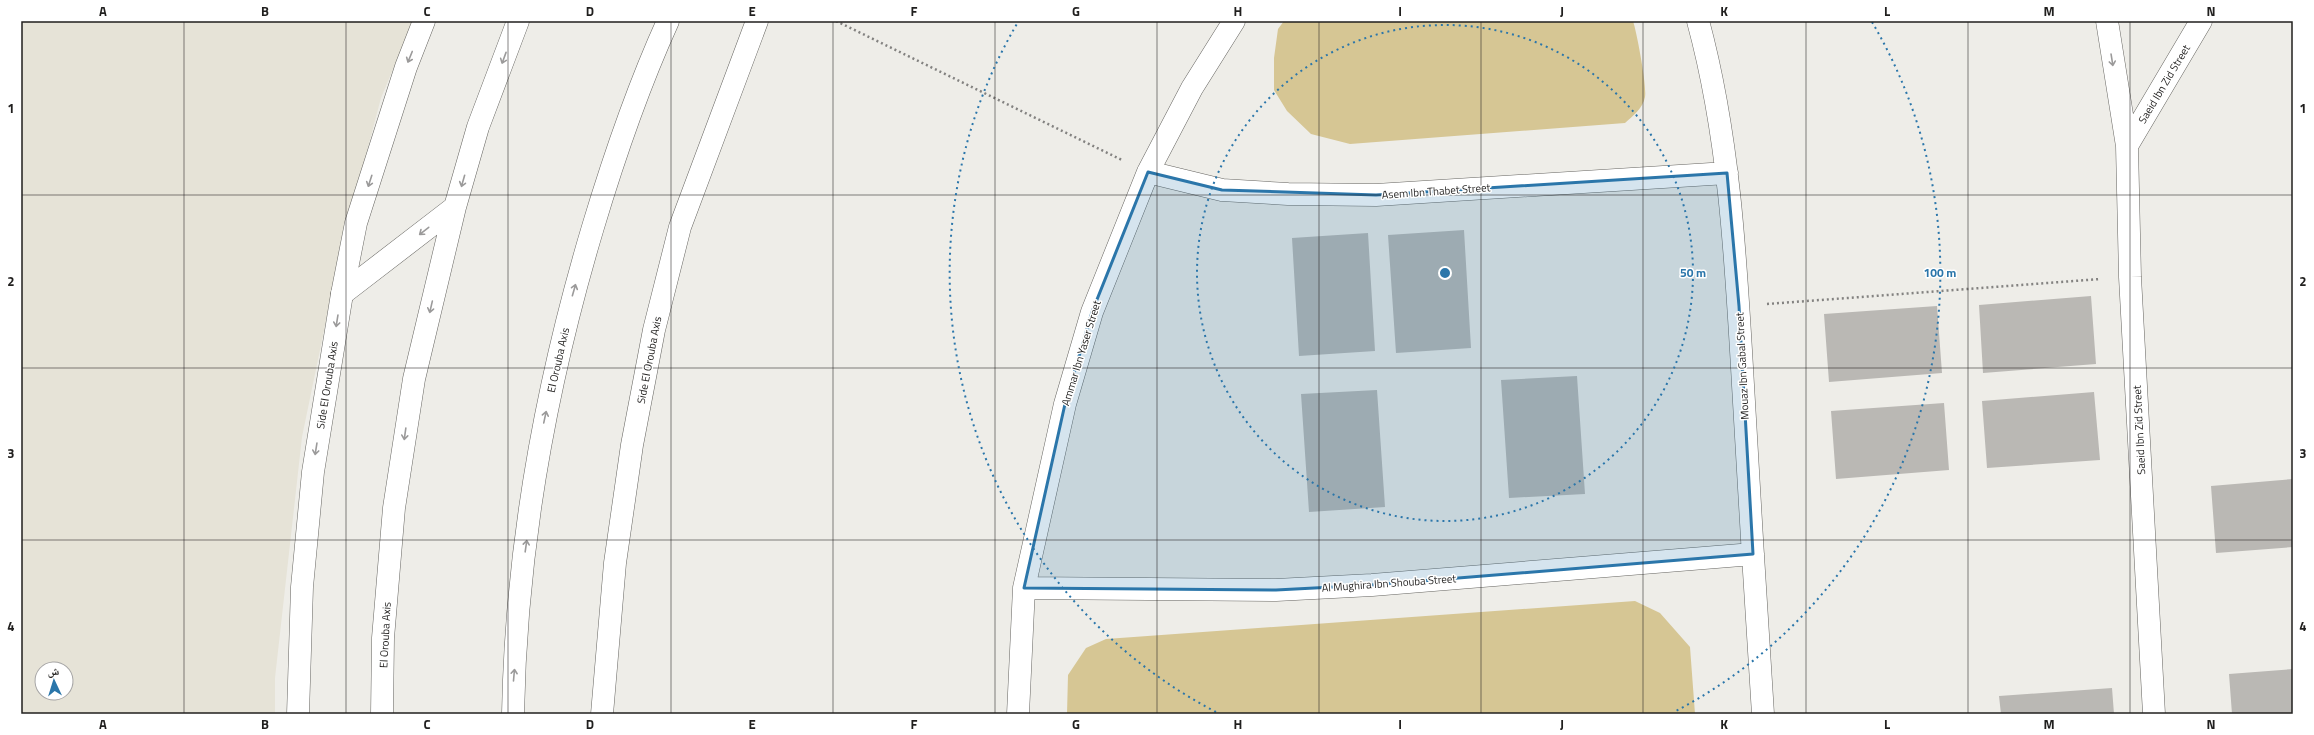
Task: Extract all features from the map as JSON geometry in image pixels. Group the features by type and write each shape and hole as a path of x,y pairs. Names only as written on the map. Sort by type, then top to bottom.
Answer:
{"street":[{"name":"Side El Orouba Axis","path":"298,714 302,586 313,472 342,294 356,223 406,67 424,21"},
{"name":"El Orouba Axis","path":"382,714 383,638 394,508 414,379 455,207 478,127 518,21"},
{"name":"El Orouba Axis","path":"513,714 514,681 525,552 546,415 573,296 610,171 655,49 668,21"},
{"name":"Side El Orouba Axis","path":"602,714 615,563 632,445 654,330 680,227 757,21"},
{"name":"Ammar Ibn Yaser Street","path":"1018,714 1024,588 1065,404 1092,312 1148,172 1192,88 1234,21"},
{"name":"Mouaz Ibn Gabal Street","path":"1698,21 1709,64 1727,172 1739,306 1763,714"},
{"name":"Saeid Ibn Zid Street","path":"2107,21 2127,146 2130,277 2154,714"},
{"name":"Saeid Ibn Zid Street","path":"2127,146 2201,21"},
{"name":"Asem Ibn Thabet Street","path":"1148,172 1222,190 1288,194 1362,195 1727,172"},
{"path":"342,294 455,207"},
{"name":"Al Mughira Ibn Shouba Street","path":"1024,588 1100,587 1184,590 1283,589 1372,585 1753,554"}],"path":[{"path":"836,21 1148,172"},
{"path":"1739,306 2130,277"}],"highlighted area":[{"path":"1148,172 1222,190 1376,195 1727,173 1739,306 1753,554 1372,585 1276,590 1024,588 1065,404 1092,312"}],"shaded area":[{"path":"21,21 413,21 381,98 340,253 302,437 275,678 275,714 21,714"},
{"path":"1284,21 1633,21 1645,83 1645,97 1640,108 1625,123 1350,144 1311,134 1287,111 1274,90 1274,58 1278,29"},
{"path":"1635,601 1660,613 1690,647 1695,714 1067,714 1068,675 1086,648 1106,639"}],"building":[{"path":"1464,230 1471,348 1396,353 1388,235"},
{"path":"1368,233 1375,351 1299,356 1292,238"},
{"path":"2091,296 2096,364 1983,373 1979,305"},
{"path":"1937,306 1942,373 1829,382 1824,314"},
{"path":"1577,376 1585,494 1509,498 1501,380"},
{"path":"1377,390 1385,507 1309,512 1301,394"},
{"path":"2094,392 2100,460 1987,468 1982,401"},
{"path":"1944,403 1949,470 1836,479 1831,411"},
{"path":"2293,479 2293,547 2216,553 2211,486"},
{"path":"2293,669 2293,714 2232,714 2229,674"},
{"path":"2112,688 2114,714 2001,714 1999,696"}]}
